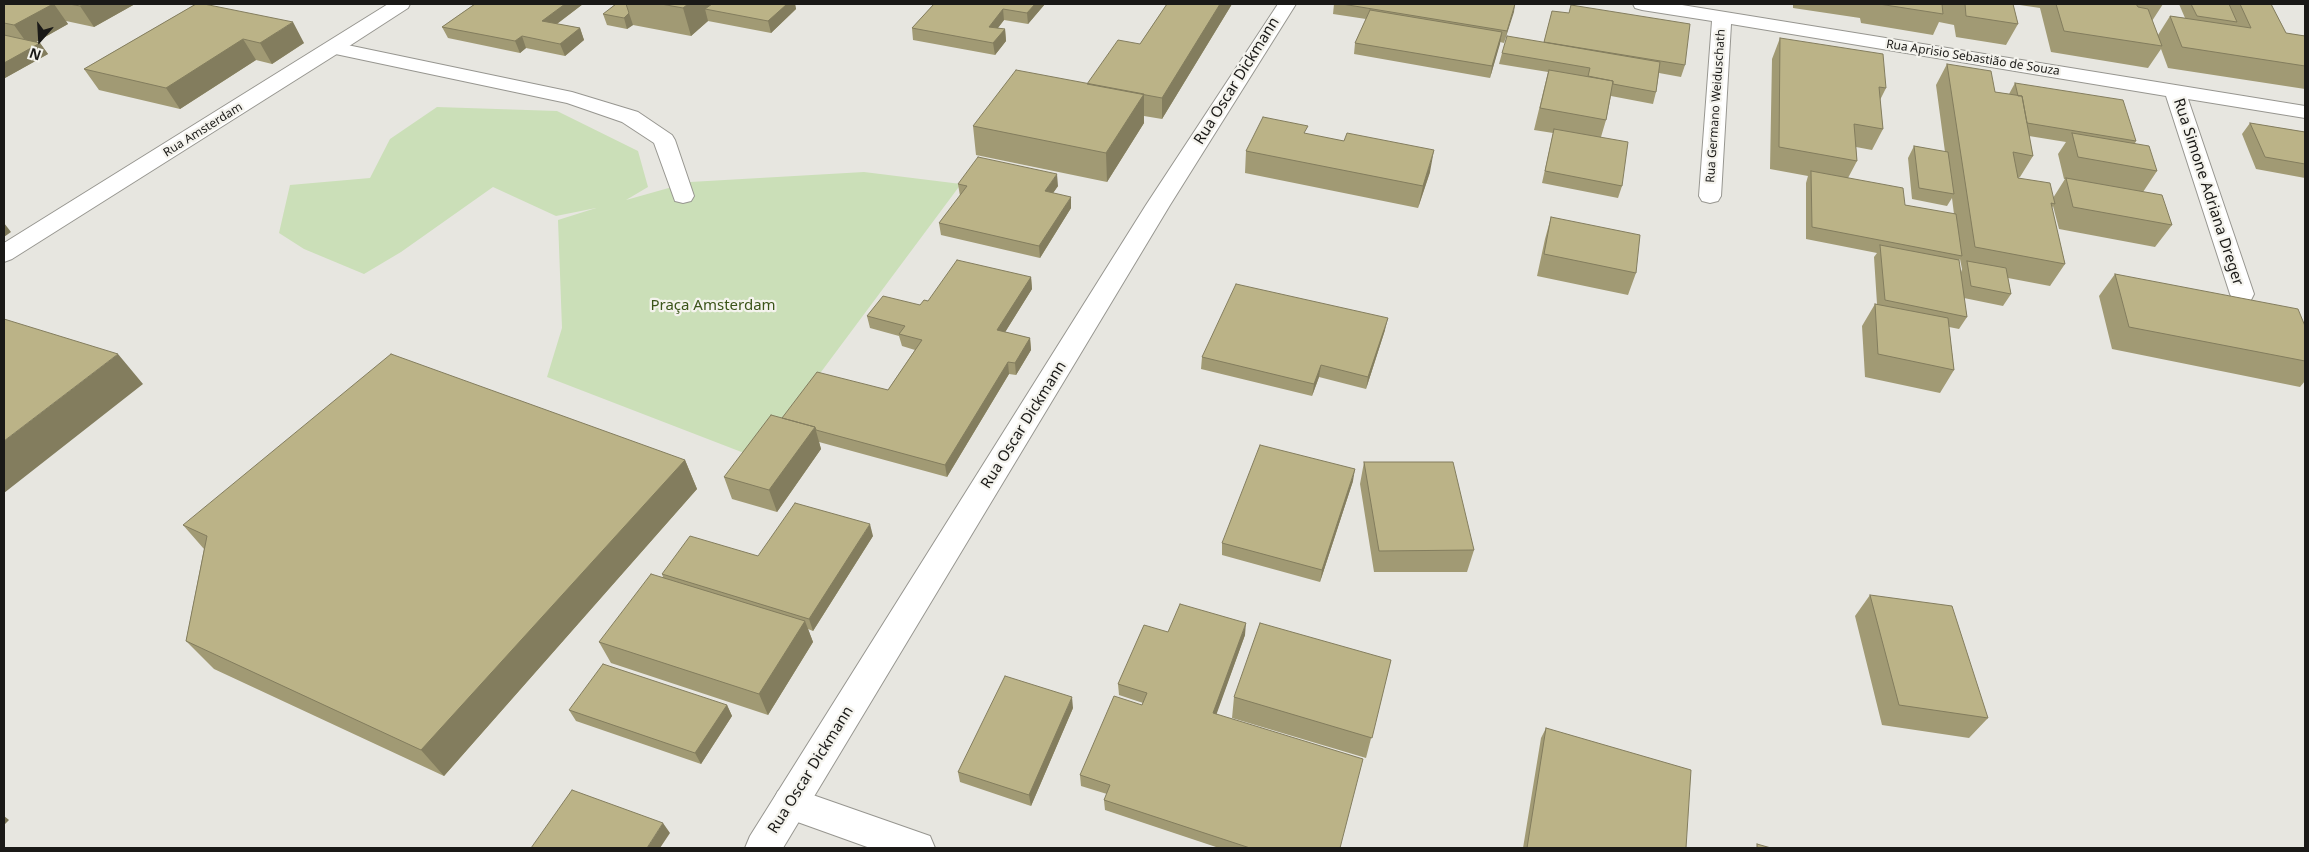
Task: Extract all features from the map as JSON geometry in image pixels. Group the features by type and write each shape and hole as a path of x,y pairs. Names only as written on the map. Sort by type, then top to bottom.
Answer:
{"street":[{"name":"Rua Amsterdam","path":"4,254 401,4"},
{"name":"Rua Oscar Dickmann","path":"763,848 1158,205 1286,4"},
{"name":"Rua Aprisio Sebastião de Souza","path":"1642,4 2305,112"},
{"name":"Rua Germano Weiduschath","path":"1710,196 1722,17"},
{"path":"333,48 572,98 630,117 664,140 683,196"},
{"name":"Rua Simone Adriana Dreger","path":"2174,90 2242,294"},
{"path":"790,803 917,848"}],"green space":[{"name":"Praça Amsterdam","path":"437,107 557,111 638,151 648,187 626,200 690,182 864,172 961,184 757,458 547,377 562,328 558,220 596,208 556,216 493,187 401,252 364,274 304,249 279,233 290,185 370,178 390,139"}],"building":[{"path":"4,4 53,4 14,25 4,23"},
{"path":"196,4 293,22 260,43 243,39 166,88 84,69"},
{"path":"475,4 565,4 542,21 580,28 560,44 522,36 515,41 442,27"},
{"path":"616,4 626,4 629,13 624,18 603,14"},
{"path":"661,4 688,4 683,8"},
{"path":"712,4 787,4 768,21 705,9"},
{"path":"934,4 1035,4 1027,13 1003,9 989,27 1005,29 993,43 912,28"},
{"path":"1167,4 1220,4 1162,98 1087,84 1118,40 1140,44"},
{"path":"1342,4 1515,4 1507,31"},
{"path":"1879,4 1942,4 1943,14"},
{"path":"1965,4 2013,4 2018,24 1966,16"},
{"path":"2056,4 2136,4 2138,7 2148,9 2162,46 2064,31"},
{"path":"2191,4 2229,4 2237,22 2197,16"},
{"path":"2240,4 2271,4 2286,33 2305,36 2305,66 2182,47 2170,16 2251,28"},
{"path":"1571,5 1690,24 1685,65 1544,42 1552,11 1569,13"},
{"path":"1370,10 1502,32 1492,66 1355,43"},
{"path":"4,35 40,43 4,63"},
{"path":"1507,36 1660,62 1656,92 1613,84 1613,81 1588,76 1590,68 1502,53"},
{"path":"1780,38 1883,54 1886,88 1879,87 1883,129 1854,124 1857,161 1779,147"},
{"path":"1947,64 1991,71 1995,92 2022,96 2033,156 2013,152 2018,178 2050,183 2055,204 2051,203 2065,264 1975,247"},
{"path":"1016,70 1144,94 1106,153 973,126"},
{"path":"1549,70 1613,81 1606,120 1540,108"},
{"path":"2015,83 2123,100 2136,141 2027,123 2022,96 2018,96"},
{"path":"1263,117 1308,126 1304,133 1344,141 1347,133 1434,150 1423,186 1246,151"},
{"path":"2250,123 2305,132 2305,164 2265,157"},
{"path":"1554,129 1628,142 1622,186 1545,171"},
{"path":"2072,133 2149,146 2157,171 2078,157"},
{"path":"1914,146 1948,152 1954,194 1919,188"},
{"path":"978,157 1057,174 1045,191 1071,197 1039,246 939,223 967,186 958,184"},
{"path":"1811,171 1903,188 1905,205 1956,214 1962,256 1812,227"},
{"path":"2066,178 2162,195 2172,225 2073,207"},
{"path":"1551,217 1640,235 1636,273 1544,254"},
{"path":"1880,245 1959,260 1967,317 1885,300"},
{"path":"957,260 1031,277 997,330 1030,338 1015,363 1008,362 945,465 816,430 815,427 782,418 817,372 888,390 922,340 899,334 905,326 867,316 883,296 920,305 924,300 928,301"},
{"path":"1967,261 2006,268 2011,294 1971,286"},
{"path":"2115,274 2298,309 2305,326 2305,361 2129,327"},
{"path":"1236,284 1388,318 1368,377 1321,365 1314,384 1202,357"},
{"path":"1875,304 1948,318 1954,370 1878,354"},
{"path":"4,319 118,354 4,441"},
{"path":"391,354 685,460 421,750 186,641 207,536 183,525"},
{"path":"771,415 815,427 769,490 724,477"},
{"path":"1260,445 1355,469 1322,570 1222,543"},
{"path":"1364,462 1453,462 1474,550 1379,551"},
{"path":"795,503 870,524 809,619 662,574 690,536 758,556"},
{"path":"651,574 805,621 759,694 599,642"},
{"path":"1870,595 1952,606 1988,718 1899,705"},
{"path":"1180,604 1246,623 1213,713 1363,759 1340,848 1250,848 1104,800 1110,785 1080,775 1114,696 1142,705 1147,693 1118,684 1144,625 1168,632"},
{"path":"1260,623 1391,660 1372,738 1234,697"},
{"path":"603,664 727,705 695,753 569,710"},
{"path":"1005,676 1072,697 1029,795 958,772"},
{"path":"1546,728 1691,770 1686,848 1527,848"},
{"path":"572,790 663,823 647,848 531,848"},
{"path":"1757,844 1771,848 1757,848"}]}
